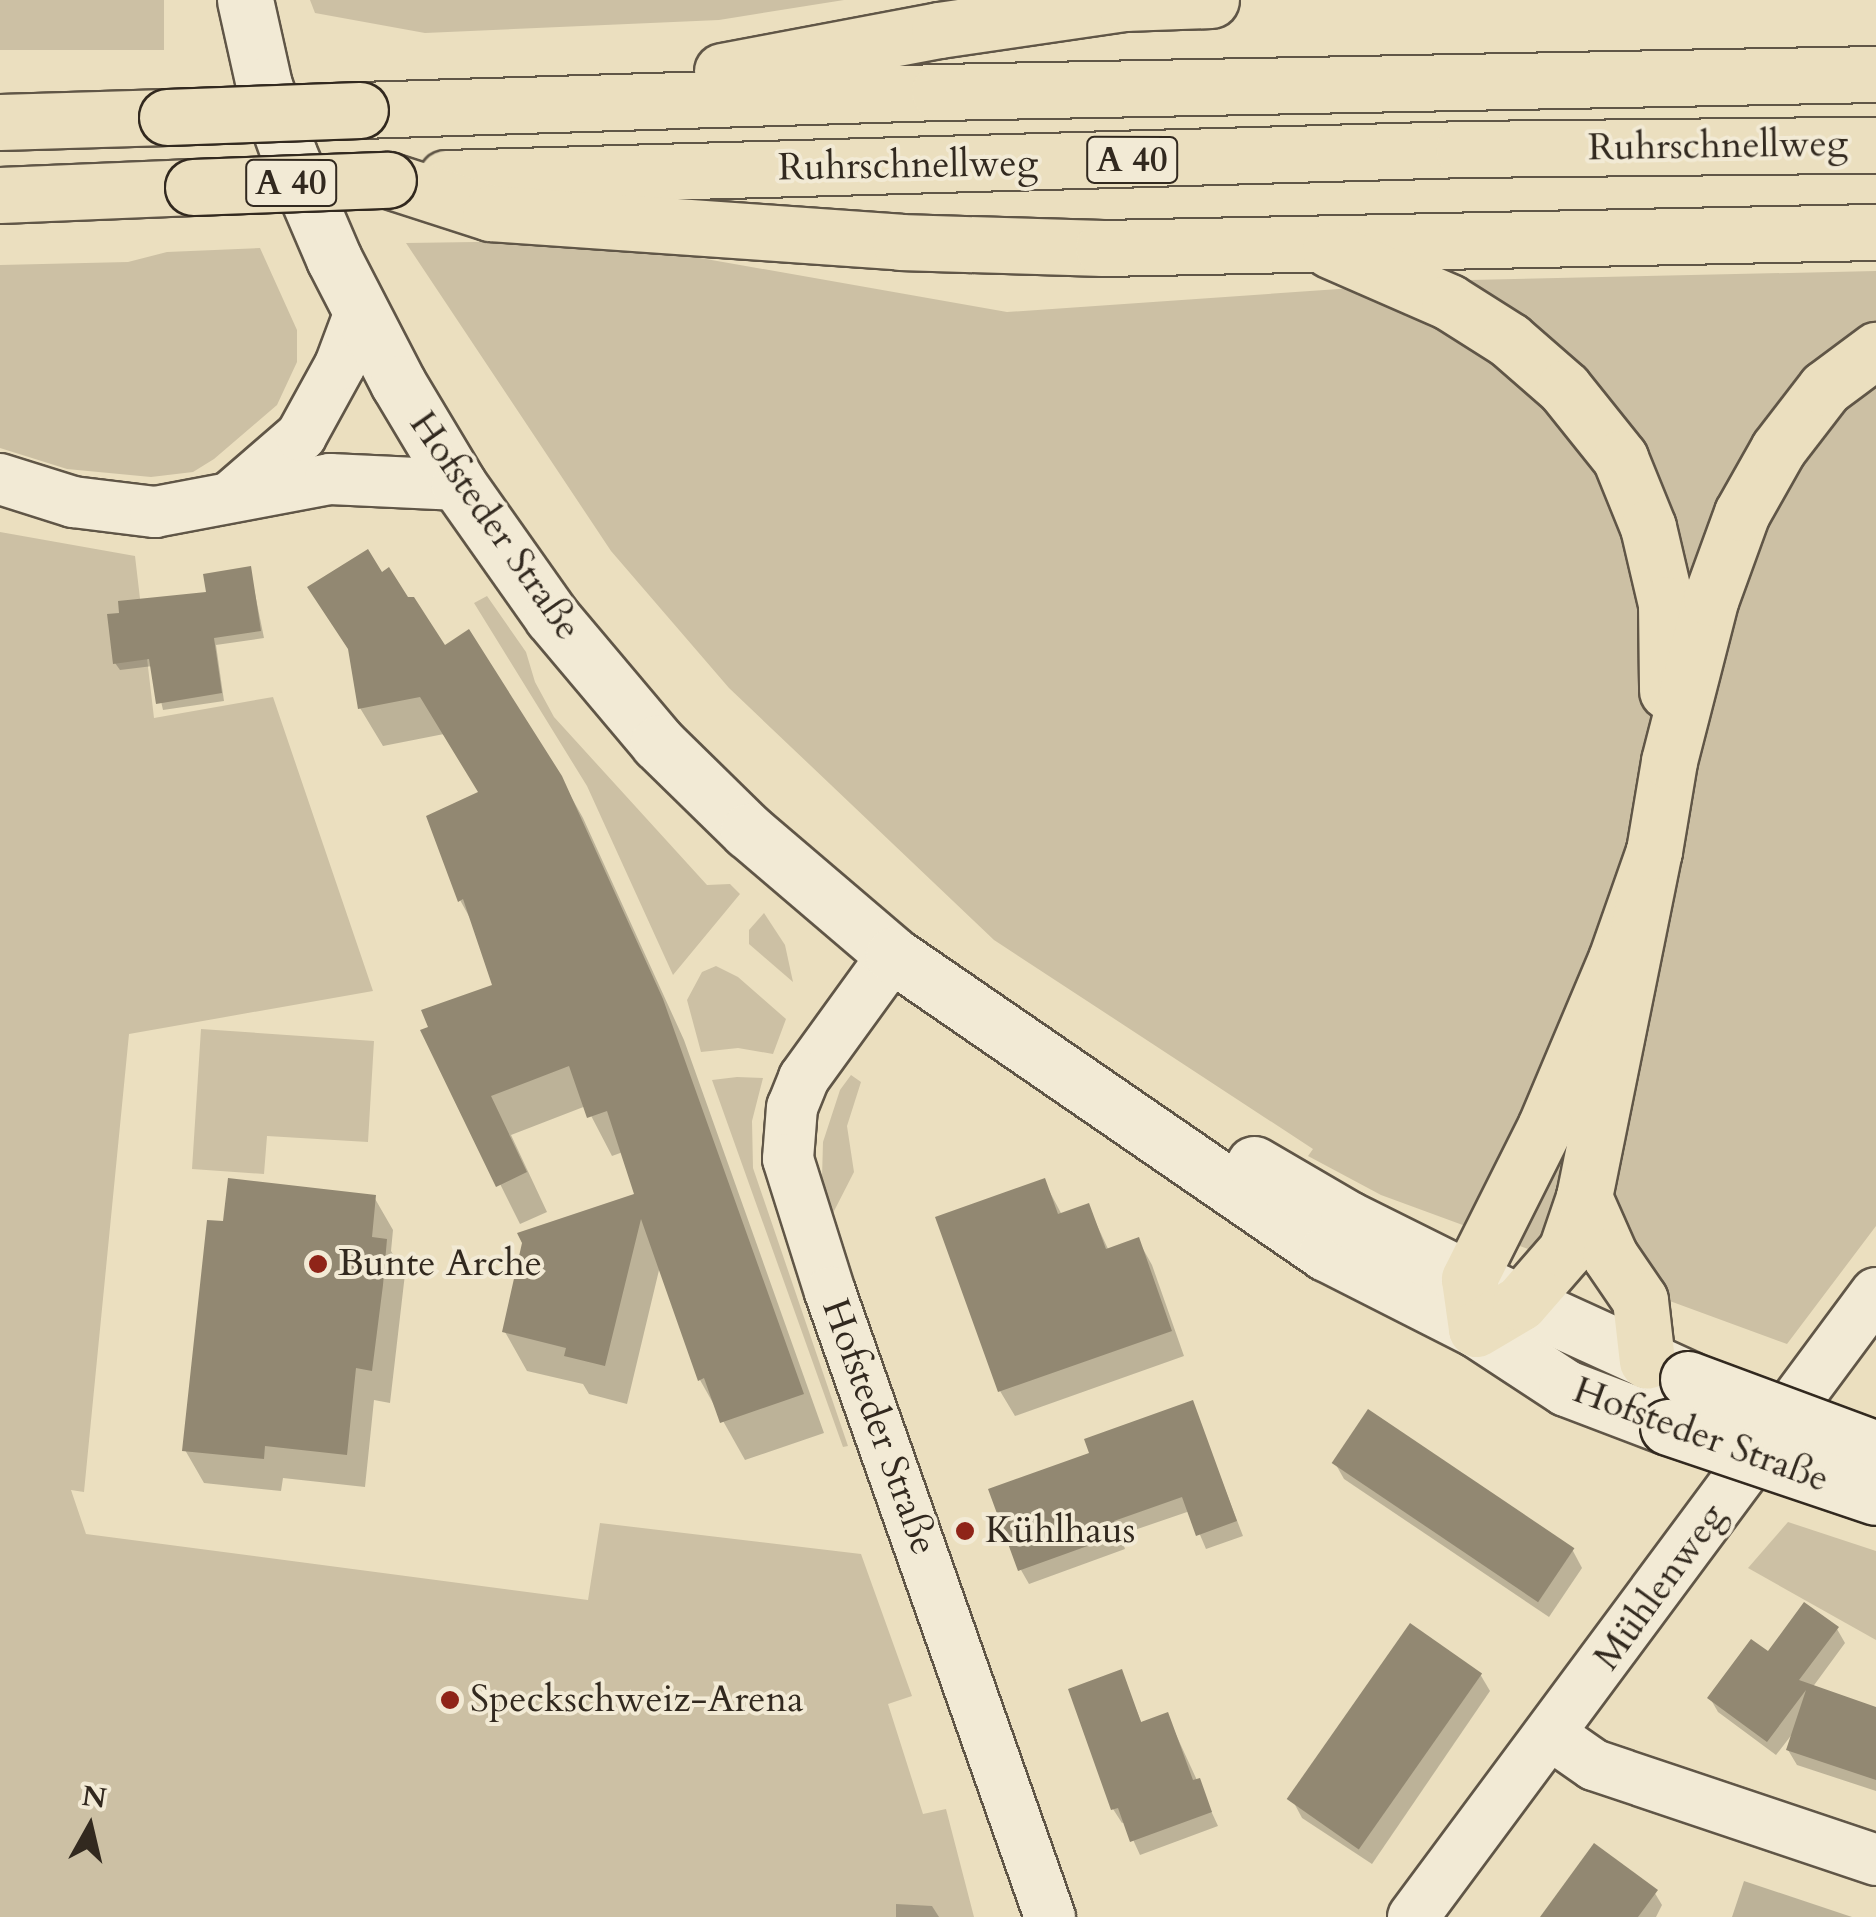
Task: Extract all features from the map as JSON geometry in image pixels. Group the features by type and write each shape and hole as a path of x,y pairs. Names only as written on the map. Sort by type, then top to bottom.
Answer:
{"highway":[{"path":"436,107 662,80 939,30 1124,3 1211,0"},
{"name":"Ruhrschnellweg","path":"0,122 1454,80 1876,74"},
{"name":"Ruhrschnellweg","path":"0,195 1464,149 1876,145"},
{"path":"388,180 490,213 900,242 1103,248 1876,232"},
{"path":"1314,243 1449,302 1510,340 1564,388 1620,458 1648,527 1666,604 1669,761"},
{"path":"1488,1304 1566,1250 1584,1197 1669,761 1711,598 1742,512 1778,449 1825,388 1876,350"},
{"path":"1488,1304 1552,1110 1616,959 1654,851"},
{"path":"1584,1197 1610,1256 1640,1300 1668,1389"}],"street":[{"name":"Hofsteder Straße","path":"245,0 264,84 319,228 398,383 459,484 552,617 658,742 748,832 893,955 1122,1114 1208,1138 1488,1304 1566,1388 1668,1389 1876,1449"},
{"path":"230,498 301,436 340,365 361,309"},
{"path":"0,479 73,502 155,512 330,478 459,484"},
{"name":"Hofsteder Straße","path":"893,955 804,1078 792,1106 788,1160 830,1292 1050,1917"},
{"name":"Mühlenweg","path":"1413,1917 1552,1735 1876,1293"},
{"name":"Hofsteder Straße","path":"1668,1389 1876,1497"},
{"path":"1552,1735 1594,1765 1876,1860"}],"shaded area":[{"path":"0,0 164,0 164,50 0,50"},
{"path":"310,0 844,0 719,20 425,33 315,13"},
{"path":"598,240 1007,312 1469,280 1876,271 1876,1226 1787,1344 1381,1195 1308,1156 1313,1149 994,940 729,688 611,551 406,243"},
{"path":"260,248 297,330 297,362 277,405 214,459 193,472 151,477 67,469 0,448 0,265 128,262 167,252"},
{"name":"Speckschweiz-Arena","path":"0,532 135,556 154,718 273,697 373,991 129,1034 84,1492 71,1490 86,1534 588,1600 600,1523 861,1554 912,1696 888,1704 923,1814 946,1809 974,1917 0,1917"},
{"path":"487,596 526,652 535,682 554,717 707,885 730,884 740,894 673,975 587,786 474,603"},
{"path":"764,913 785,945 793,982 749,944 749,930"},
{"path":"716,966 738,977 786,1019 773,1054 738,1048 701,1052 687,1000 702,972"},
{"path":"201,1029 374,1041 368,1142 267,1136 264,1174 192,1169"},
{"path":"851,1075 861,1082 847,1126 854,1172 832,1215 822,1178 823,1142 840,1090"},
{"path":"763,1078 752,1121 753,1168 848,1446 843,1447 712,1080"},
{"path":"1788,1522 1876,1551 1876,1640 1748,1568"}],"building":[{"path":"368,549 382,572 389,567 408,597 414,597 445,645 469,629 562,776 663,999 804,1394 720,1423 704,1378 698,1381 641,1219 605,1366 564,1356 566,1348 502,1332 522,1243 517,1233 634,1194 607,1111 587,1118 569,1066 491,1096 527,1172 496,1187 420,1030 428,1027 421,1010 492,985 463,899 458,902 426,816 478,792 420,697 358,709 348,649 307,587"},
{"path":"251,566 261,631 214,638 222,693 156,704 149,659 113,664 107,614 119,613 118,601 206,592 203,574"},
{"path":"228,1178 376,1195 372,1237 387,1239 383,1285 372,1371 356,1368 347,1455 265,1446 264,1459 182,1451 207,1220 223,1221"},
{"path":"1045,1178 1058,1214 1089,1203 1106,1249 1139,1237 1172,1331 998,1392 935,1217"},
{"path":"1193,1400 1237,1521 1196,1536 1182,1497 1114,1521 1118,1535 1018,1571 988,1489 1089,1453 1084,1439"},
{"path":"1368,1409 1574,1548 1538,1602 1332,1463"},
{"path":"1804,1602 1839,1627 1799,1680 1876,1707 1876,1780 1786,1750 1806,1690 1767,1742 1707,1698 1751,1639 1768,1651"},
{"path":"1410,1623 1482,1673 1359,1850 1287,1799"},
{"path":"1122,1669 1141,1722 1168,1712 1193,1780 1200,1778 1212,1812 1130,1842 1118,1808 1111,1810 1068,1689"},
{"path":"1594,1843 1658,1890 1638,1917 1540,1917"}],"place":[{"name":"Bunte Arche","path":"318,1264"},
{"name":"Kühlhaus","path":"965,1531"},
{"name":"Speckschweiz-Arena","path":"450,1700"}]}
